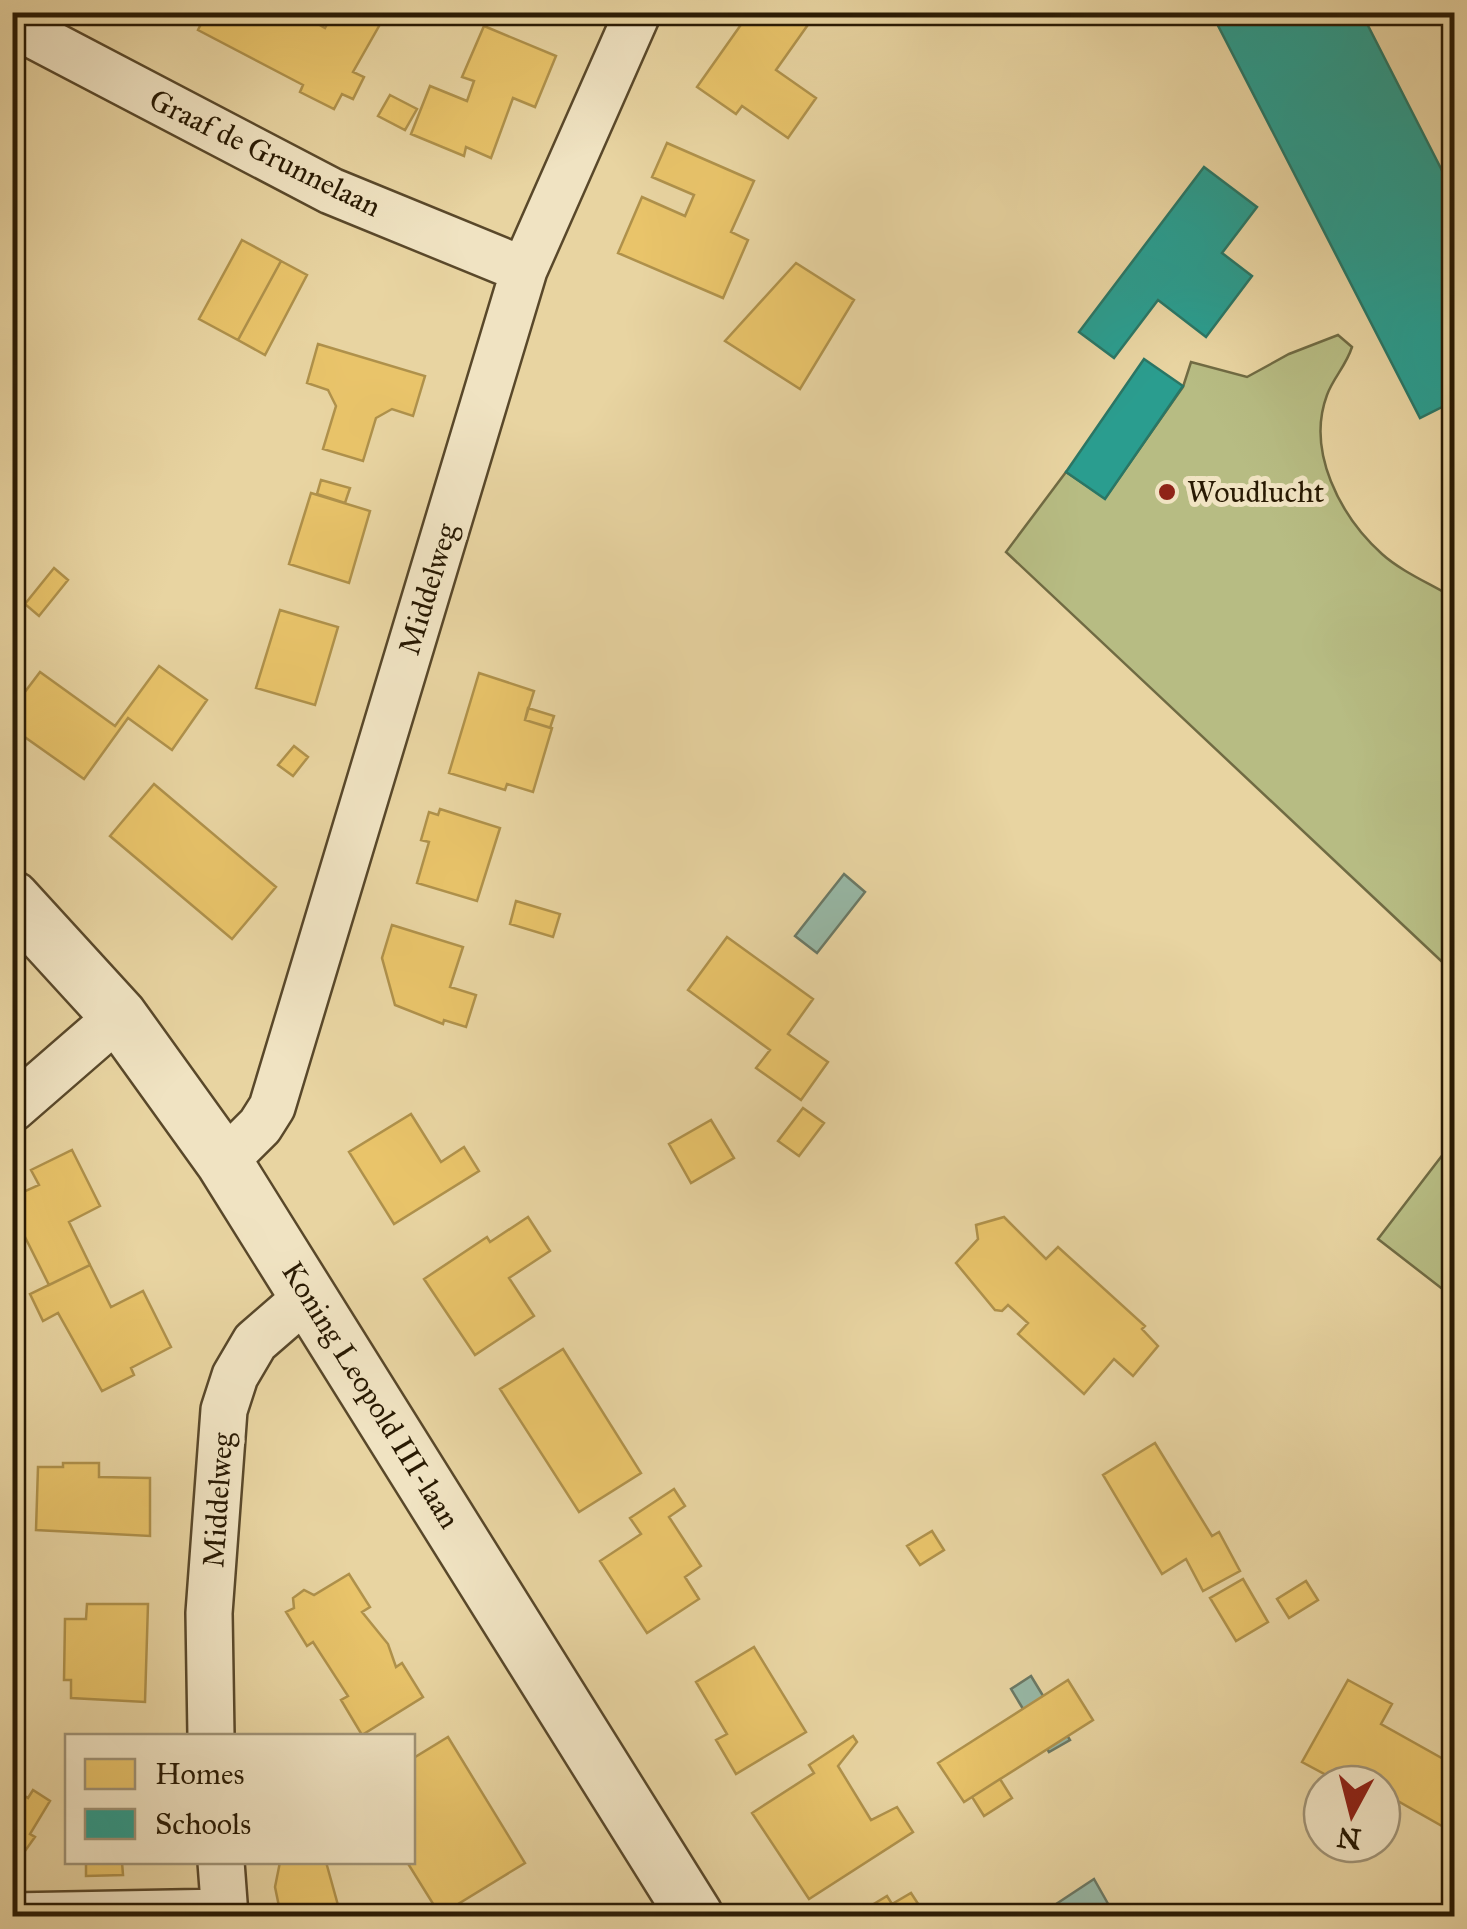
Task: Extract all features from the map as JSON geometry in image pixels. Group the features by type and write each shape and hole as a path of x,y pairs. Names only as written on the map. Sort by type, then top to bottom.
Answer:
{"street":[{"name":"Middelweg","path":"224,1162 272,1107 524,270 638,12"},
{"name":"Graaf de Grunnelaan","path":"12,24 330,191 524,270"},
{"name":"Koning Leopold III-laan","path":"12,899 119,1016 224,1162 695,1916"},
{"path":"12,1108 119,1016"},
{"name":"Middelweg","path":"211,1734 210,1613 224,1410 234,1376 255,1342 308,1296"},
{"path":"12,1916 224,1914 220,1864"}],"green space":[{"path":"1338,335 1352,347 1330,389 1322,416 1324,460 1331,481 1353,521 1382,554 1454,598 1454,973 1006,552 1066,472 1105,498 1183,387 1191,362 1247,377 1289,354"},
{"path":"1454,1140 1454,1298 1378,1239"}],"shaded area":[{"path":"844,874 865,892 817,953 795,936"},
{"path":"1031,1676 1070,1740 1049,1752 1011,1689"},
{"path":"1094,1879 1111,1909 1100,1916 1038,1916"}],"building: Homes":[{"path":"207,12 297,12 325,28 334,12 387,12 353,72 364,77 353,99 342,94 334,109 300,92 303,85 198,30"},
{"path":"736,12 817,12 776,70 816,98 788,138 742,106 736,114 697,87 745,19"},
{"path":"484,26 556,56 535,107 513,98 491,158 466,147 464,156 411,134 430,86 467,101 474,81 462,77"},
{"path":"390,95 417,109 405,130 378,116"},
{"path":"667,143 754,181 731,232 748,240 723,298 618,253 642,197 685,216 694,195 652,177"},
{"path":"242,240 281,261 238,340 199,319"},
{"path":"281,261 307,275 265,355 238,340"},
{"path":"796,263 854,300 800,389 725,341"},
{"path":"318,344 425,376 413,416 392,409 376,418 363,461 323,449 336,406 328,390 307,383"},
{"path":"321,480 350,488 345,503 317,494"},
{"path":"311,493 370,511 349,583 289,564"},
{"path":"54,568 68,580 39,616 25,604 12,620"},
{"path":"280,610 338,627 315,705 256,688"},
{"path":"159,666 207,700 172,750 128,718 84,779 12,728 12,709 40,672 115,726"},
{"path":"479,673 534,691 525,720 552,728 533,792 507,784 505,790 449,773"},
{"path":"528,708 554,716 550,728 525,720"},
{"path":"294,746 308,757 293,776 278,765"},
{"path":"154,784 276,887 232,939 110,836"},
{"path":"440,809 500,828 477,901 417,883 429,842 421,840 429,812 438,815"},
{"path":"516,901 560,914 553,937 510,924"},
{"path":"392,925 463,947 450,987 476,995 466,1027 444,1020 443,1024 395,1005 382,958"},
{"path":"727,937 813,999 788,1034 828,1062 801,1100 756,1068 770,1050 688,990"},
{"path":"803,1108 824,1123 799,1156 778,1141"},
{"path":"411,1114 441,1162 464,1147 479,1171 394,1224 349,1152"},
{"path":"711,1120 734,1158 691,1183 669,1144"},
{"path":"72,1150 100,1206 69,1222 90,1265 49,1285 12,1211 12,1197 39,1185 31,1170"},
{"path":"528,1217 550,1251 509,1278 534,1316 475,1355 424,1279 487,1237 490,1242"},
{"path":"1004,1217 1046,1259 1058,1247 1145,1326 1142,1329 1158,1346 1133,1376 1114,1359 1084,1394 1018,1334 1028,1323 1008,1305 1002,1311 995,1310 956,1263 978,1239 976,1225"},
{"path":"90,1265 111,1307 143,1291 171,1347 131,1368 134,1375 102,1391 58,1313 43,1321 30,1294"},
{"path":"563,1349 641,1473 579,1512 500,1389"},
{"path":"1155,1443 1212,1536 1219,1532 1240,1571 1203,1591 1186,1559 1162,1574 1103,1475"},
{"path":"63,1463 99,1463 99,1477 150,1478 150,1536 36,1530 38,1467 63,1467"},
{"path":"674,1489 685,1506 669,1517 701,1566 685,1577 699,1599 647,1633 600,1561 641,1534 630,1518"},
{"path":"932,1531 944,1550 920,1565 907,1546"},
{"path":"349,1574 370,1607 362,1612 388,1644 396,1667 402,1663 423,1697 361,1734 341,1700 348,1696 313,1642 307,1646 286,1612 294,1608 293,1598 304,1590 314,1595"},
{"path":"1243,1579 1268,1622 1236,1641 1210,1598"},
{"path":"1306,1581 1318,1600 1289,1618 1277,1599"},
{"path":"87,1604 148,1604 145,1702 71,1698 71,1680 64,1680 65,1619 86,1619"},
{"path":"754,1647 806,1732 736,1774 716,1740 727,1734 696,1682"},
{"path":"1068,1680 1093,1720 964,1802 938,1763"},
{"path":"1348,1680 1392,1704 1381,1724 1454,1765 1454,1804 1442,1826 1402,1803 1402,1764 1302,1762"},
{"path":"853,1736 857,1742 838,1766 871,1820 897,1807 913,1832 809,1899 752,1813 814,1773 809,1765"},
{"path":"448,1737 525,1863 440,1915 408,1864 415,1864 415,1757"},
{"path":"1000,1779 1012,1798 984,1816 972,1797"},
{"path":"12,1788 28,1798 33,1790 50,1801 30,1834 35,1837 15,1865"},
{"path":"86,1864 122,1864 123,1875 86,1876"},
{"path":"280,1864 327,1864 341,1916 281,1916 275,1887"},
{"path":"911,1893 926,1916 854,1916 887,1896 892,1904"}],"building: Schools":[{"path":"1211,12 1361,12 1454,194 1454,401 1420,418"},
{"path":"1418,12 1443,12 1424,22"},
{"path":"1204,167 1257,207 1222,253 1252,276 1206,337 1158,300 1114,358 1079,332"},
{"path":"1144,359 1183,386 1105,499 1066,472"}],"place":[{"name":"Woudlucht","path":"1167,492"}]}
